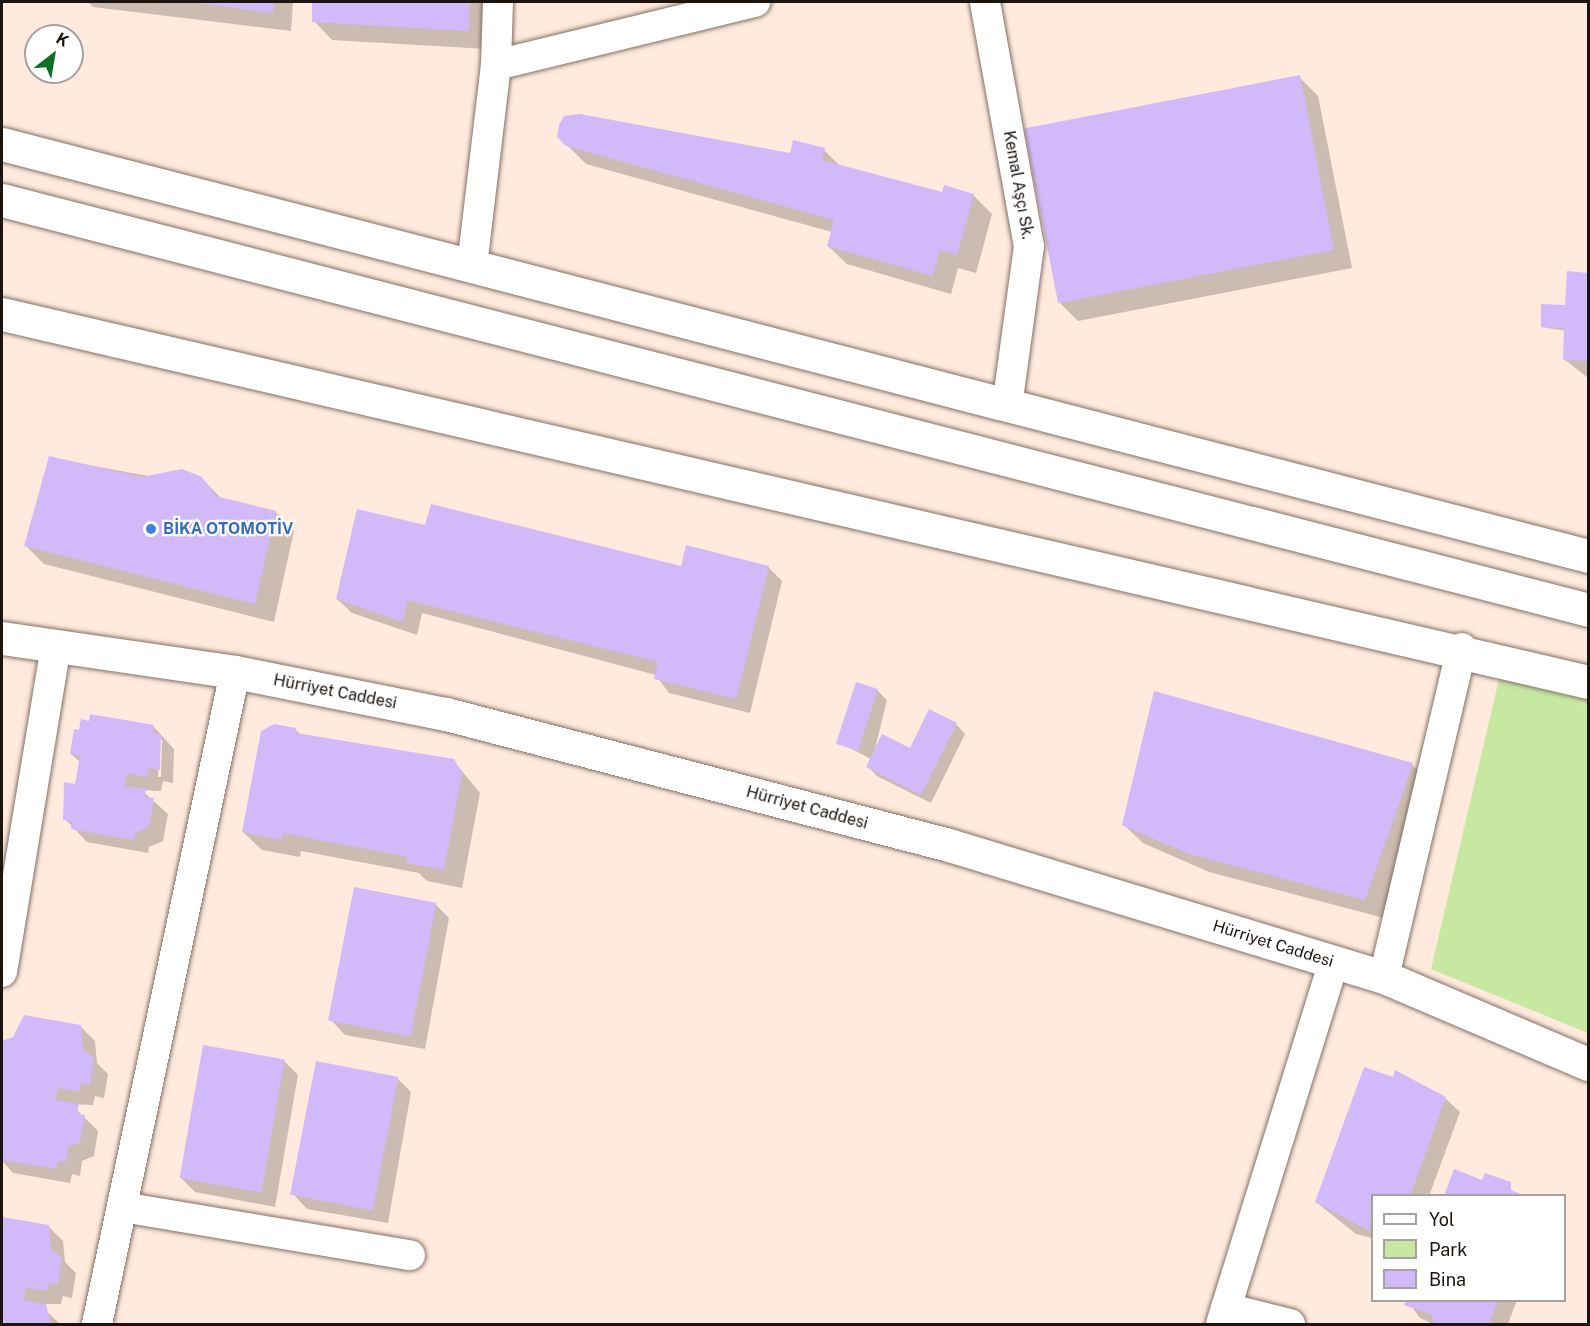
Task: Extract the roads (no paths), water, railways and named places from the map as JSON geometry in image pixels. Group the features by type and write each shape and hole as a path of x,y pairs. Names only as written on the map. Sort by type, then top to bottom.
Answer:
{"main road":[{"path":"2,144 1588,556"},
{"path":"2,200 1588,610"},
{"path":"2,314 1462,648 1588,682"},
{"name":"Hürriyet Caddesi","path":"2,638 235,672 446,714 949,846 1384,977 1588,1064"}],"street":[{"path":"472,266 496,65 498,2"},
{"path":"496,65 755,2"},
{"name":"Kemal Aşçı Sk.","path":"985,2 1029,246 1007,406"},
{"path":"2,972 56,646"},
{"path":"1384,977 1462,648"},
{"path":"98,1324 235,672"},
{"path":"1290,1324 1223,1316 1334,962"},
{"path":"122,1207 410,1254"}],"place":[{"name":"BİKA OTOMOTİV","path":"151,529"}]}
